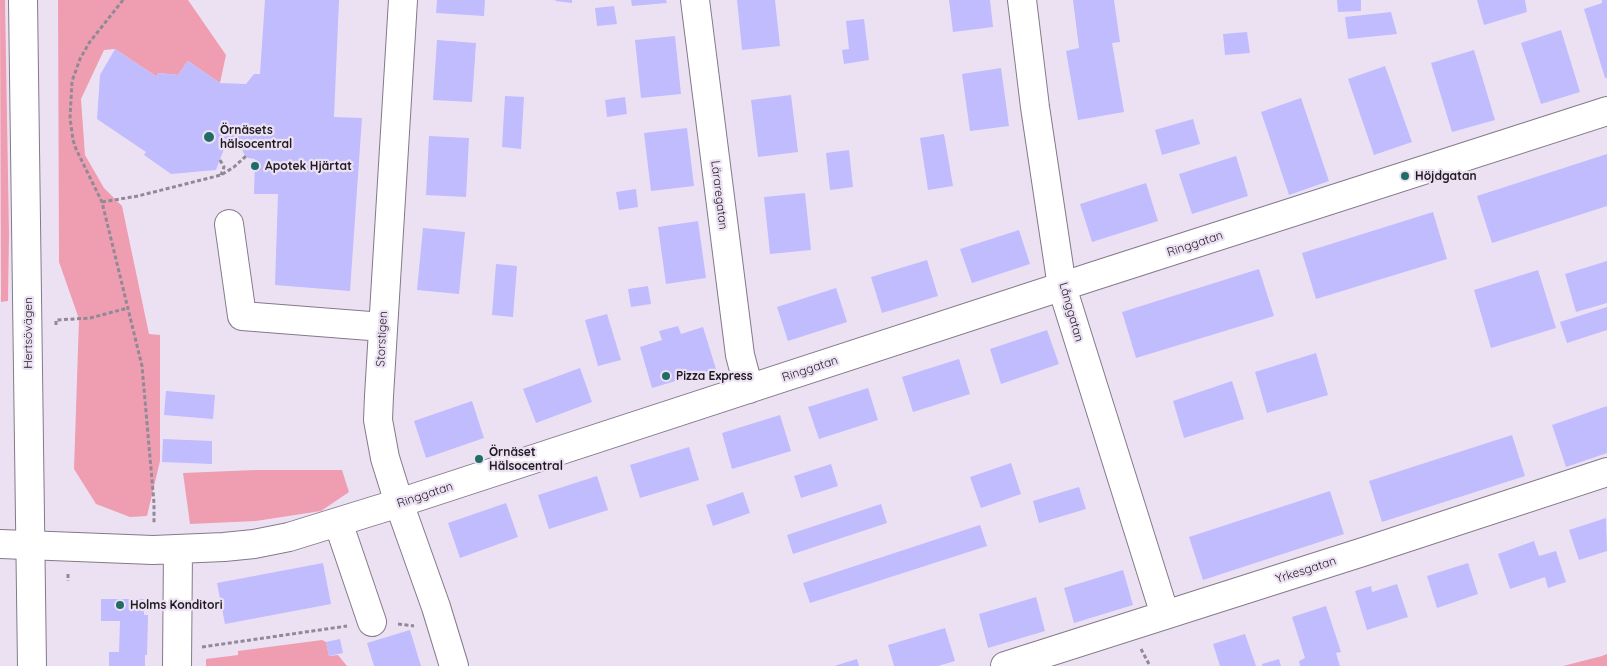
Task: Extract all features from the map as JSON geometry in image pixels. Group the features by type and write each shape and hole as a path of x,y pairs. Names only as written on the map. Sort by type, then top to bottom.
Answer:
{"street":[{"name":"Hertsövägen","path":"23,0 32,666"},
{"name":"Storstigen","path":"403,0 378,420 385,458 454,666"},
{"name":"Läraregatan","path":"696,0 740,355 748,389"},
{"name":"Långgatan","path":"1022,0 1038,126 1062,287 1165,615"},
{"name":"Ringgatan","path":"0,544 165,549 254,544 289,536 399,503 1607,111"},
{"path":"229,224 242,316 383,327"},
{"name":"Yrkesgatan","path":"1005,666 1607,472"},
{"path":"338,522 372,622"},
{"path":"165,549 177,658"}],"path":[{"path":"123,0 89,43 80,59 72,81 70,118 73,140 102,202 142,366 154,503 165,549"},
{"path":"102,202 138,196 221,175 246,156"},
{"path":"220,160 224,166 221,175"},
{"path":"56,320 68,321 90,318 128,308"},
{"path":"177,658 372,622"}],"shaded area":[{"path":"0,0 5,0 9,234 8,301 1,302"},
{"path":"58,0 188,0 226,55 220,83 188,61 178,75 158,73 157,77 115,49 104,50 81,99 85,155 104,188 122,206 149,334 160,335 160,461 147,516 130,517 96,504 74,469 79,319 59,262"},
{"path":"255,470 342,470 349,492 321,511 256,521 190,524 183,473"},
{"path":"322,640 326,642 329,656 338,655 347,666 206,666 206,659 238,655 238,651"},
{"path":"1607,654 1607,666 1563,666 1602,656"}],"building":[{"path":"265,0 339,0 334,117 362,118 350,291 275,285 278,194 254,194 255,159 248,158 242,149 224,149 216,170 171,174 144,155 146,152 97,119 100,75 115,49 157,77 158,73 178,75 188,61 220,83 246,84 254,74 260,74"},
{"path":"437,0 485,0 484,16 436,13"},
{"path":"572,0 572,3 555,1"},
{"path":"631,0 666,0 667,3 632,6"},
{"path":"737,0 775,0 780,46 742,50"},
{"path":"949,0 990,0 993,27 953,32"},
{"path":"1073,0 1114,0 1120,42 1112,43 1124,112 1078,120 1066,51 1079,48"},
{"path":"1337,0 1361,0 1361,11 1338,12"},
{"path":"1477,0 1525,0 1527,12 1484,25"},
{"path":"1602,0 1607,0 1607,78 1605,78 1584,9 1602,3"},
{"path":"614,6 617,24 597,26 595,8"},
{"path":"1391,12 1397,34 1348,39 1345,17"},
{"path":"864,19 869,60 844,64 842,50 849,49 846,21"},
{"path":"1561,30 1580,92 1541,104 1521,43"},
{"path":"1247,32 1250,53 1225,55 1223,34"},
{"path":"675,36 681,94 641,98 635,40"},
{"path":"437,40 476,43 472,102 433,100"},
{"path":"1474,50 1495,120 1452,132 1431,63"},
{"path":"1385,66 1412,142 1374,155 1348,79"},
{"path":"1001,68 1009,126 970,131 962,74"},
{"path":"791,95 798,152 758,157 751,100"},
{"path":"505,96 524,97 521,149 502,147"},
{"path":"625,97 627,114 607,117 605,100"},
{"path":"1301,98 1329,181 1289,195 1261,112"},
{"path":"1193,119 1200,144 1162,155 1155,130"},
{"path":"687,128 694,186 651,191 644,133"},
{"path":"944,134 953,186 928,190 920,138"},
{"path":"429,136 469,138 466,197 426,195"},
{"path":"849,150 853,187 830,190 826,153"},
{"path":"1607,154 1607,206 1492,243 1477,196"},
{"path":"1236,156 1248,196 1192,214 1179,174"},
{"path":"1146,183 1158,221 1092,242 1080,204"},
{"path":"636,189 638,207 619,210 616,192"},
{"path":"805,193 811,250 770,254 764,197"},
{"path":"1433,212 1447,259 1316,299 1302,253"},
{"path":"698,221 706,278 666,284 658,227"},
{"path":"423,228 465,232 459,294 417,290"},
{"path":"1019,230 1030,264 972,283 960,249"},
{"path":"927,260 938,296 882,313 871,277"},
{"path":"1607,261 1607,303 1576,312 1565,274"},
{"path":"496,264 517,266 513,317 492,315"},
{"path":"1259,269 1274,316 1136,358 1122,312"},
{"path":"1538,270 1556,328 1491,348 1474,290"},
{"path":"648,286 651,304 631,307 628,289"},
{"path":"836,288 847,322 788,341 777,307"},
{"path":"1607,307 1607,330 1567,343 1560,322"},
{"path":"607,314 621,360 598,366 585,320"},
{"path":"678,326 681,334 703,327 716,369 652,388 640,347 662,340 659,331"},
{"path":"1047,330 1059,364 1001,384 990,349"},
{"path":"1316,353 1328,395 1267,413 1255,372"},
{"path":"959,359 970,394 913,412 902,377"},
{"path":"580,368 592,402 536,423 523,389"},
{"path":"1232,381 1244,419 1184,438 1173,401"},
{"path":"868,388 878,420 819,439 808,407"},
{"path":"166,391 215,395 213,419 164,415"},
{"path":"472,401 484,438 426,458 414,421"},
{"path":"1607,406 1607,453 1566,467 1552,425"},
{"path":"780,415 791,451 732,469 722,433"},
{"path":"1512,435 1525,476 1382,522 1369,481"},
{"path":"163,439 212,441 212,464 162,462"},
{"path":"689,447 699,480 640,498 630,465"},
{"path":"1011,463 1021,494 981,508 970,477"},
{"path":"831,464 838,486 801,498 794,476"},
{"path":"597,476 608,510 549,529 538,495"},
{"path":"1079,487 1086,509 1039,523 1033,501"},
{"path":"1330,491 1344,534 1203,580 1189,537"},
{"path":"743,492 750,513 713,526 706,505"},
{"path":"506,503 518,537 460,558 448,523"},
{"path":"881,504 887,523 793,554 787,535"},
{"path":"1606,518 1607,551 1579,560 1569,530"},
{"path":"980,525 987,546 810,603 803,583"},
{"path":"1534,541 1539,556 1556,551 1566,582 1548,588 1545,577 1510,589 1498,554"},
{"path":"323,563 331,604 225,624 217,583"},
{"path":"1468,563 1478,594 1437,608 1427,576"},
{"path":"1123,570 1133,605 1074,623 1064,588"},
{"path":"1397,584 1408,617 1367,630 1355,591 1371,586 1372,592"},
{"path":"1036,597 1045,631 988,648 979,614"},
{"path":"101,599 144,599 144,615 148,615 145,666 109,666 109,652 119,652 120,621 101,621"},
{"path":"1326,606 1341,652 1336,653 1340,666 1300,666 1299,661 1305,658 1292,617"},
{"path":"945,628 955,661 938,666 894,666 888,645"},
{"path":"410,630 421,666 374,666 367,643"},
{"path":"1245,634 1256,666 1220,666 1213,644"},
{"path":"340,639 343,653 329,656 326,642"},
{"path":"857,659 859,666 834,666"},
{"path":"1279,659 1281,666 1262,666 1262,664"}],"place":[{"name":"Örnäsets hälsocentral","path":"209,137"},
{"name":"Apotek Hjärtat","path":"255,166"},
{"name":"Höjdgatan","path":"1405,176"},
{"name":"Pizza Express","path":"666,376"},
{"name":"Örnäset Hälsocentral","path":"479,459"},
{"name":"Holms Konditori","path":"120,605"}]}
